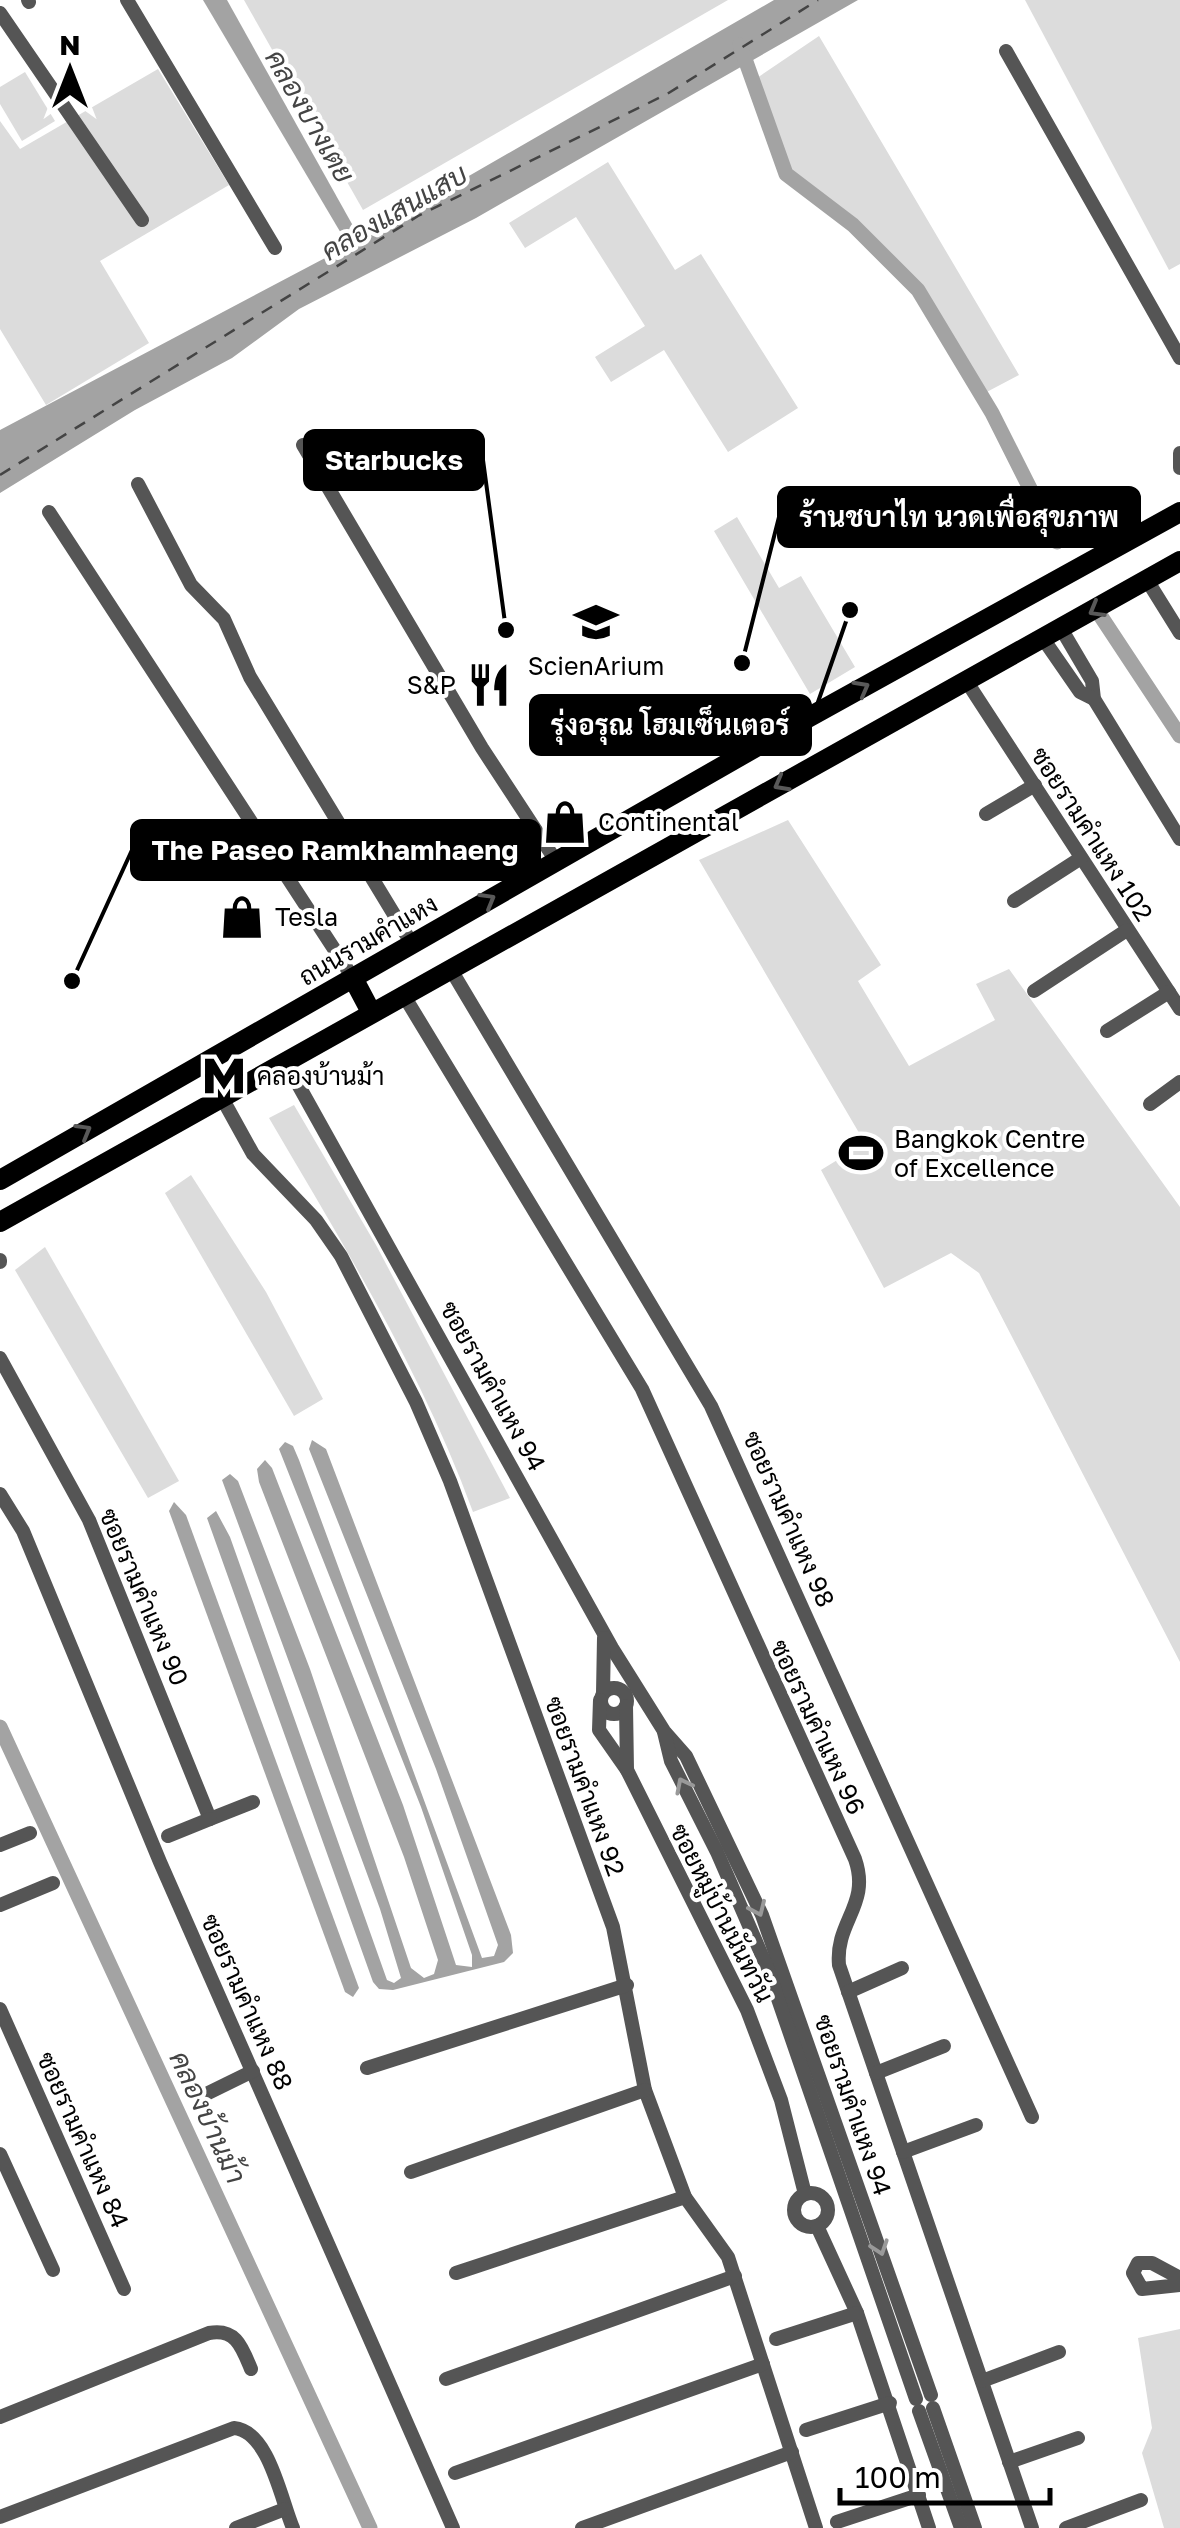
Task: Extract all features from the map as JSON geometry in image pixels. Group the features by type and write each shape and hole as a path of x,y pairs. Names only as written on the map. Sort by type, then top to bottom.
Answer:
{"main road":[{"name":"ถนนรามคำแหง","path":"0,1180 556,861 1180,512"},
{"path":"0,1222 1180,561"},
{"path":"353,978 371,1012"}],"street":[{"path":"127,0 274,248"},
{"path":"0,12 142,220"},
{"path":"1006,51 1180,358"},
{"path":"303,445 482,748 556,861"},
{"path":"1180,453 1180,468"},
{"path":"138,484 191,585 224,619 250,677 412,944"},
{"path":"49,512 353,978"},
{"path":"1147,580 1180,633"},
{"path":"1053,635 1092,681 1094,699 1180,839"},
{"name":"ซอยรามคําแหง 102","path":"967,682 1180,1009"},
{"path":"986,814 1035,785"},
{"path":"1014,902 1081,858"},
{"path":"1034,991 1127,930"},
{"name":"ซอยรามคําแหง 98","path":"450,968 712,1406 1032,2117"},
{"path":"1107,1032 1169,992"},
{"name":"ซอยรามคําแหง 96","path":"403,994 642,1389 862,1878 838,1954 1032,2528"},
{"name":"ซอยรามคําแหง 94","path":"286,1062 617,1657 664,1731 686,1756 762,1914 925,2403 961,2528"},
{"path":"1150,1104 1180,1082"},
{"name":"ซอยรามคําแหง 92","path":"222,1098 246,1145 316,1220 341,1256 416,1402 450,1481 606,1908 627,1985 645,2090 686,2197 720,2240 735,2276 816,2528"},
{"name":"ซอยรามคำแหง 90","path":"0,1358 88,1520 210,1819"},
{"name":"ซอยรามคำแหง 88","path":"0,1494 23,1531 153,1845 453,2528"},
{"name":"ซอยหมู่บ้านนันทวัน","path":"604,1634 599,1730 626,1770 747,2010 780,2100 805,2194"},
{"name":"ซอยหมู่บ้านนันทวัน","path":"617,1657 625,1699 626,1770"},
{"path":"614,1687 625,1699 614,1714 604,1710 602,1696 614,1687"},
{"path":"168,1836 253,1802"},
{"path":"0,1845 30,1833"},
{"path":"0,1905 53,1883"},
{"path":"848,1992 902,1968"},
{"path":"367,2068 627,1985"},
{"name":"ซอยรามคำแหง 84","path":"0,2009 124,2289"},
{"path":"876,2073 944,2046"},
{"path":"200,2096 253,2071"},
{"path":"411,2172 645,2090"},
{"path":"903,2152 976,2125"},
{"path":"0,2154 52,2270"},
{"name":"ซอยหมู่บ้านนันทวัน","path":"805,2194 818,2195 827,2204 826,2217 817,2226 804,2226 795,2216 796,2203 805,2194"},
{"path":"456,2273 686,2197"},
{"name":"ซอยหมู่บ้านนันทวัน","path":"817,2226 857,2313 929,2528"},
{"path":"446,2378 735,2276"},
{"path":"776,2339 857,2313"},
{"path":"0,2417 222,2330 234,2338 252,2369"},
{"path":"982,2381 1059,2352"},
{"path":"455,2473 763,2364"},
{"path":"806,2430 890,2403"},
{"name":"ซอยรามคําแหง 94","path":"925,2403 974,2528"},
{"path":"0,2517 234,2428 244,2429 259,2442 293,2528"},
{"path":"1009,2462 1078,2438"},
{"path":"582,2528 792,2452"},
{"path":"838,2522 919,2495"},
{"path":"1066,2528 1141,2500"},
{"path":"236,2528 285,2509"}],"shaded area":[{"path":"203,0 227,0 357,233 345,240"},
{"path":"244,0 728,0 363,210"},
{"path":"774,0 858,0 476,218 299,309 232,358 135,410 0,493 0,430 344,248"},
{"path":"1025,0 1180,0 1180,264 1169,270"},
{"path":"819,36 1019,375 981,395 927,294 853,217 792,177 757,78"},
{"path":"158,69 229,185 100,261 149,343 46,405 0,329 0,121 20,149"},
{"path":"25,72 55,121 22,141 0,104 0,87"},
{"path":"608,162 675,270 701,254 798,408 728,452 664,350 611,382 595,357 645,326 576,217 525,248 509,223"},
{"path":"737,517 779,588 801,576 855,667 810,694 714,531"},
{"path":"788,820 881,965 858,981 909,1066 995,1020 976,984 1009,969 1180,1207 1180,1662 979,1273 951,1253 884,1288 821,1170 865,1143 699,860"},
{"path":"294,1105 376,1245 510,1498 473,1512 406,1360 269,1118"},
{"path":"191,1175 266,1292 323,1399 294,1416 165,1193"},
{"path":"45,1247 179,1481 148,1498 15,1270"},
{"path":"312,1440 326,1449 511,1935 513,1953 504,1962 393,1990 379,1989 373,1982 207,1518 216,1511 230,1537 387,1980 394,1983 401,1978 380,1909 222,1480 230,1474 238,1481 310,1669 411,1968 424,1978 434,1974 438,1960 404,1857 259,1482 257,1469 265,1460 272,1468 403,1805 456,1965 472,1967 472,1955 421,1807 279,1449 285,1442 293,1446 299,1460 482,1958 494,1956 498,1945 436,1769 309,1449"},
{"path":"174,1502 186,1515 359,1988 353,1997 345,1992 169,1511"},
{"path":"1180,2329 1180,2528 1164,2528 1142,2453 1152,2428 1138,2338"}],"waterway":[{"path":"740,45 786,174 853,225 918,290 992,413 1057,542"},
{"path":"1098,612 1180,736"},
{"name":"คลองบ้านม้า","path":"0,1727 370,2528"}],"ferry route":[{"path":"0,475 418,216 667,94 818,0"}],"place":[{"name":"รุ่งอรุณ โฮมเซ็นเตอร์","path":"850,610"},
{"name":"ScienArium","path":"596,622"},
{"name":"Starbucks","path":"506,630"},
{"name":"ร้านชบาไท นวดเพื่อสุขภาพ","path":"742,663"},
{"name":"S&P","path":"489,685"},
{"name":"Continental","path":"565,822"},
{"name":"Tesla","path":"242,917"},
{"name":"The Paseo Ramkhamhaeng","path":"72,981"},
{"name":"คลองบ้านม้า","path":"224,1076"},
{"name":"Bangkok Centre of Excellence","path":"861,1153"}],"water label":[{"name":"คลองบางเตย","path":"310,116"},
{"name":"คลองแสนแสบ","path":"394,212"}]}
